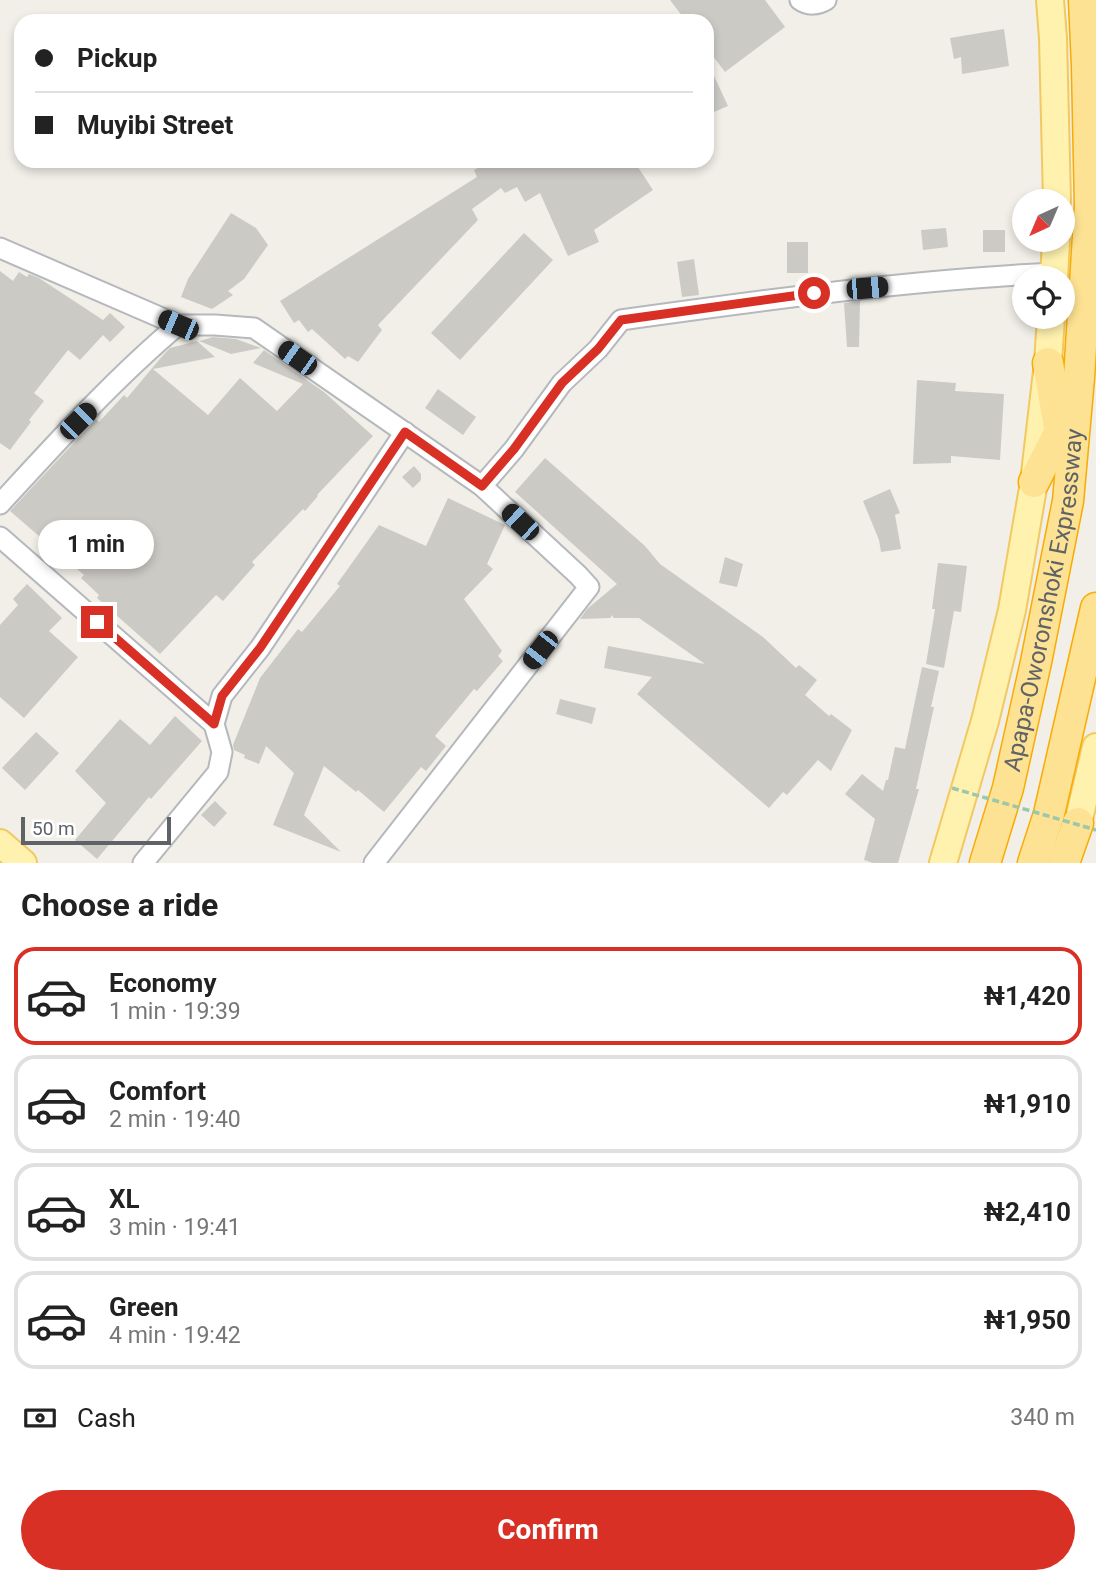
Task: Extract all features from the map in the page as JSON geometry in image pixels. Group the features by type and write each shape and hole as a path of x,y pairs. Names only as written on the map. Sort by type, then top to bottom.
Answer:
{"highway":[{"name":"Apapa-Oworonshoki Expressway","path":"985,863 1008,788 1037,662 1068,501 1090,205 1084,0"},
{"path":"1048,363 1068,501"},
{"path":"1034,482 1060,432 1079,378"},
{"name":"Apapa-Oworonshoki Expressway","path":"1032,863 1049,814 1096,608"},
{"path":"1048,863 1049,814"},
{"path":"1064,863 1087,827"}],"main road":[{"path":"1051,0 1057,189"},
{"name":"Apapa-Oworonshoki Expressway","path":"943,863 985,721 1012,610 1034,482 1050,329"},
{"path":"1087,827 1096,747"},
{"path":"0,843 23,863"}],"street":[{"path":"800,0 818,4 826,0"},
{"path":"0,248 178,325 254,328 482,486 589,587 374,863"},
{"path":"482,486 514,449 562,383 598,349 621,320 814,293 1012,276"},
{"path":"0,503 145,352 178,325"},
{"path":"143,863 218,772 222,752 214,724 222,696 260,648 405,432"},
{"path":"0,537 214,724"}],"path":[{"path":"952,788 1087,827"}],"building":[{"path":"670,0 765,0 785,27 725,72 714,57 714,14 681,14"},
{"path":"1004,29 1009,66 962,74 961,57 954,59 950,38"},
{"path":"714,76 728,106 714,112"},
{"path":"639,168 653,190 594,230 599,242 568,256 540,193 525,202 517,187 505,193 501,188 472,209 478,220 378,325 382,330 358,362 348,356 345,359 312,329 308,332 299,320 294,323 280,301 477,177 474,170"},
{"path":"231,213 256,228 268,245 244,279 228,291 233,295 212,309 181,297 188,279"},
{"path":"946,228 948,247 923,250 921,230"},
{"path":"983,230 1005,230 1005,252 983,252"},
{"path":"524,233 553,260 460,360 431,333"},
{"path":"787,242 808,242 808,273 787,273"},
{"path":"694,259 699,295 682,297 677,262"},
{"path":"0,271 13,281 19,272 27,277 29,274 39,278 103,320 110,313 125,327 110,342 103,335 80,360 68,350 34,393 44,401 10,450 0,443"},
{"path":"860,301 859,347 847,347 844,303"},
{"path":"213,337 236,339 261,348 231,354 199,341"},
{"path":"197,341 215,357 153,369 208,415 240,378 277,411 303,384 253,363 264,350 324,392 373,436 305,511 303,509 252,562 255,565 223,601 216,595 160,654 97,598 99,595 81,578 84,575 10,511 96,419 99,422 124,395 127,398 170,348"},
{"path":"917,380 956,383 955,391 1004,394 1000,460 951,456 951,463 913,464"},
{"path":"438,389 476,417 463,435 425,408"},
{"path":"545,458 645,546 660,564 763,637 796,668 799,665 817,680 805,695 829,716 831,714 852,730 831,771 818,760 787,795 783,792 769,808 637,694 652,677 604,668 608,646 705,664 639,618 613,618 613,615 610,618 580,619 587,609 617,584 515,492"},
{"path":"414,466 421,474 421,480 413,488 402,477"},
{"path":"890,489 900,513 895,515 901,549 881,552 879,540 863,501"},
{"path":"448,498 505,525 487,564 493,569 464,599 502,651 498,656 503,661 477,691 474,689 435,736 446,746 426,771 421,767 384,812 324,766 304,815 341,852 273,825 294,773 266,746 259,764 244,758 245,755 234,750 233,745 260,678 298,629 302,632 340,586 337,584 379,525 426,546"},
{"path":"725,557 743,564 737,587 719,583"},
{"path":"938,563 967,566 961,612 954,611 944,668 926,664 935,609 932,609"},
{"path":"27,584 62,618 49,631 78,657 24,718 0,697 0,625 18,605 13,599"},
{"path":"922,667 939,671 916,789 919,789 898,863 873,863 864,860 875,819 845,794 862,774 883,791 895,747 905,749"},
{"path":"560,699 596,708 592,724 556,714"},
{"path":"175,716 202,741 151,799 149,797 97,859 75,840 106,803 75,771 120,719 150,745"},
{"path":"36,732 59,753 25,790 2,768"},
{"path":"215,801 227,813 214,827 201,815"}],"route":[{"path":"97,622 214,724 222,696 260,648 405,432 482,486 514,449 562,383 598,349 621,320 814,293"}]}
